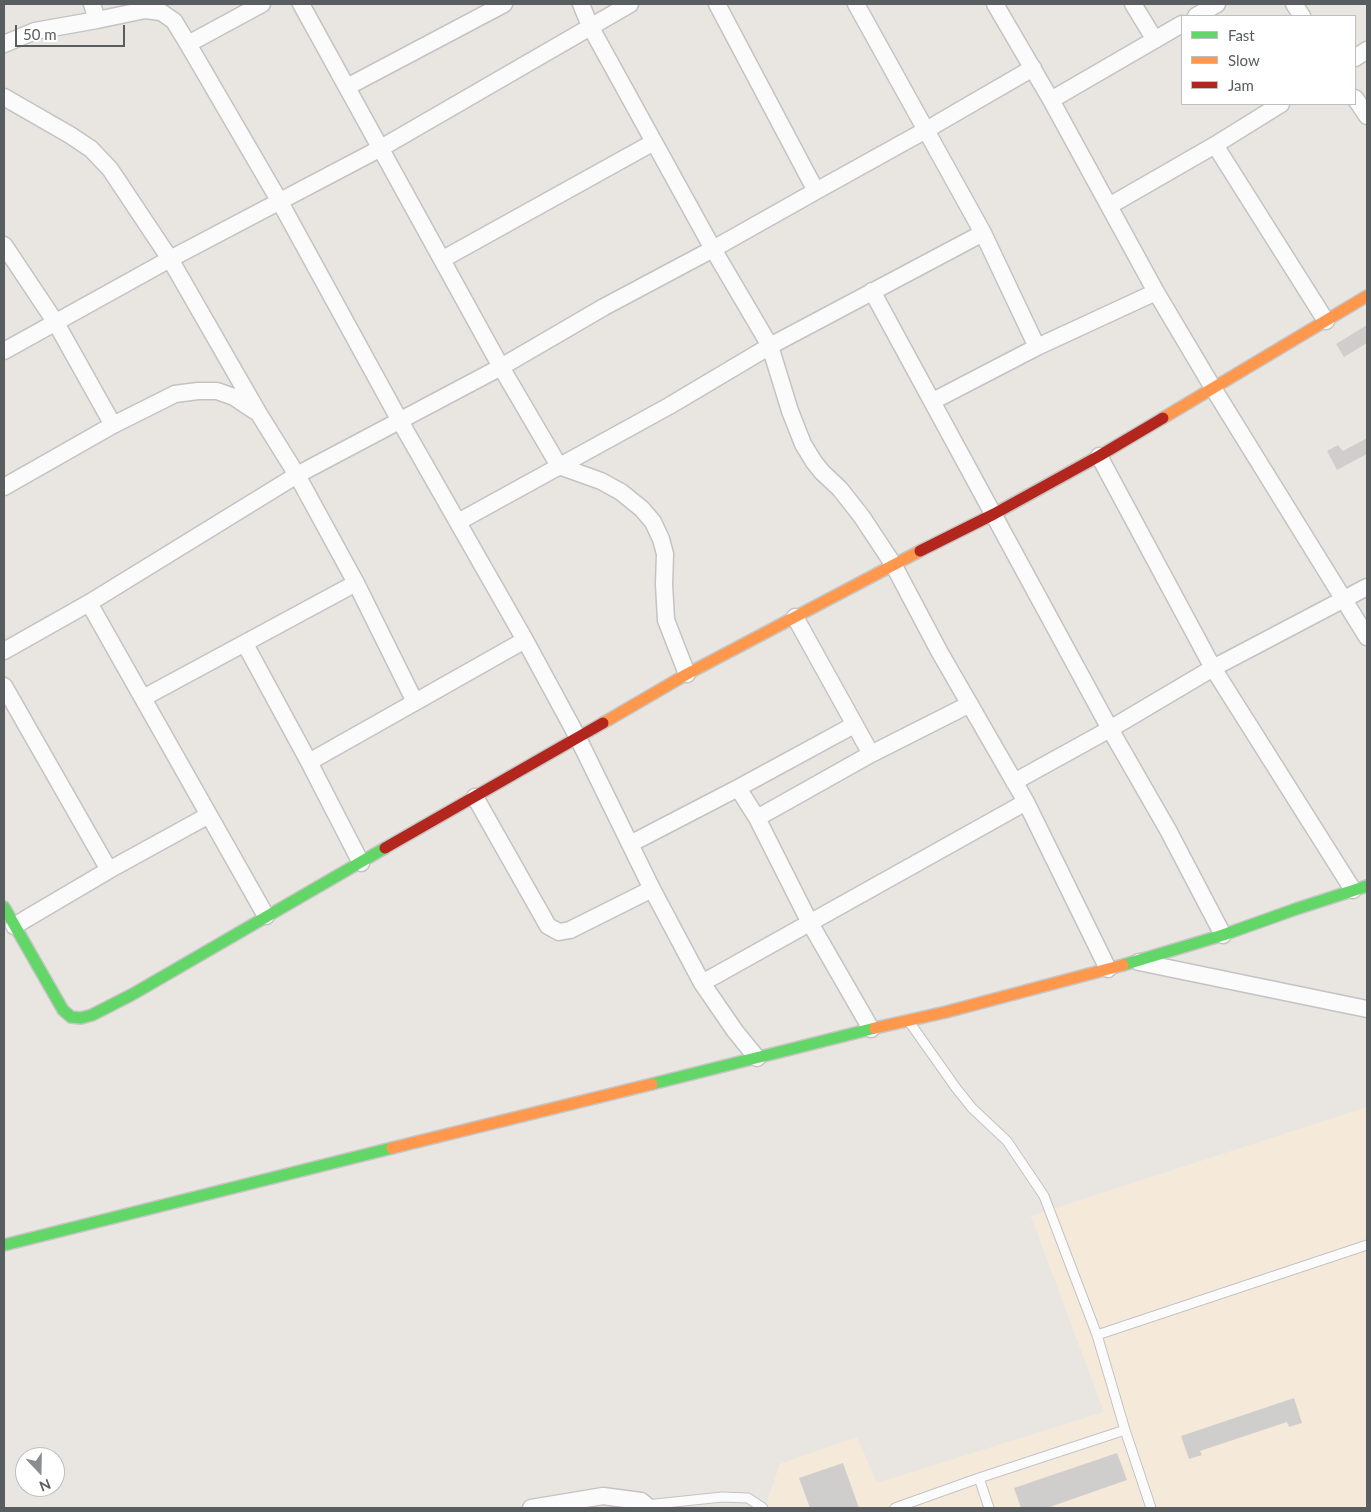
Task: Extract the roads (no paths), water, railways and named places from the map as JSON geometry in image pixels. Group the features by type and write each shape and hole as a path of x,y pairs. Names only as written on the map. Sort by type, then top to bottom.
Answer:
{"street":[{"path":"92,4 97,20"},
{"path":"188,44 262,4"},
{"path":"301,4 559,466 601,481 621,492 642,509 653,522 661,539 665,554 666,620 687,674"},
{"path":"347,87 504,4"},
{"path":"581,4 590,26 713,249 770,346 803,444 822,472 840,489 862,517 893,564 939,651 1026,802 1108,969"},
{"path":"4,351 380,148 630,4"},
{"path":"717,4 816,191"},
{"path":"856,4 983,233 1037,346"},
{"path":"995,4 1051,100 1156,292 1367,637"},
{"path":"1133,4 1155,40"},
{"path":"1198,15 1218,4"},
{"path":"1294,4 1301,15"},
{"path":"4,44 35,31 145,10 161,12 174,21 280,202 400,421 525,640 577,736 652,889 702,983 757,1058"},
{"path":"1051,100 1181,25"},
{"path":"1356,57 1367,50"},
{"path":"5,646 89,603 297,475 502,367 604,308 926,130 1033,68"},
{"path":"4,97 91,149 110,169 170,260 259,414 297,475 356,583 414,702"},
{"path":"1356,100 1367,116"},
{"path":"1109,206 1215,145 1279,105"},
{"path":"443,258 654,142"},
{"path":"1215,145 1326,322"},
{"path":"458,522 669,406 770,346 983,233"},
{"path":"4,245 56,323 113,425"},
{"path":"872,291 1224,935"},
{"path":"933,402 1037,346 1156,292"},
{"path":"4,907 62,1010 71,1017 81,1018 92,1015 134,994 687,674 893,564 994,514 1099,456 1367,296"},
{"path":"4,487 113,425 175,394 217,391 234,397 259,414"},
{"path":"4,1245 908,1021 1108,969 1224,935 1360,888 1213,668 1099,456"},
{"path":"143,698 356,583"},
{"path":"1014,782 1110,729 1213,668 1367,587"},
{"path":"89,603 266,916"},
{"path":"795,617 870,754"},
{"path":"308,762 525,640"},
{"path":"245,644 361,863"},
{"path":"4,686 109,870"},
{"path":"757,818 870,754 970,704"},
{"path":"630,844 738,788 854,724"},
{"path":"738,788 757,818 810,923 871,1029"},
{"path":"474,798 548,926 559,932 570,930 652,889"},
{"path":"702,983 1026,802"},
{"path":"14,926 109,870 209,815"},
{"path":"1136,961 1367,1010"},
{"path":"531,1508 603,1496 641,1501 646,1507"}],"lane":[{"path":"908,1021 972,1108 1007,1141 1044,1196 1097,1335 1125,1430 1151,1508"},
{"path":"1097,1335 1367,1245"},
{"path":"895,1508 1125,1430"},
{"path":"979,1478 989,1508"},
{"path":"646,1507 722,1497 748,1498 763,1508"}]}
